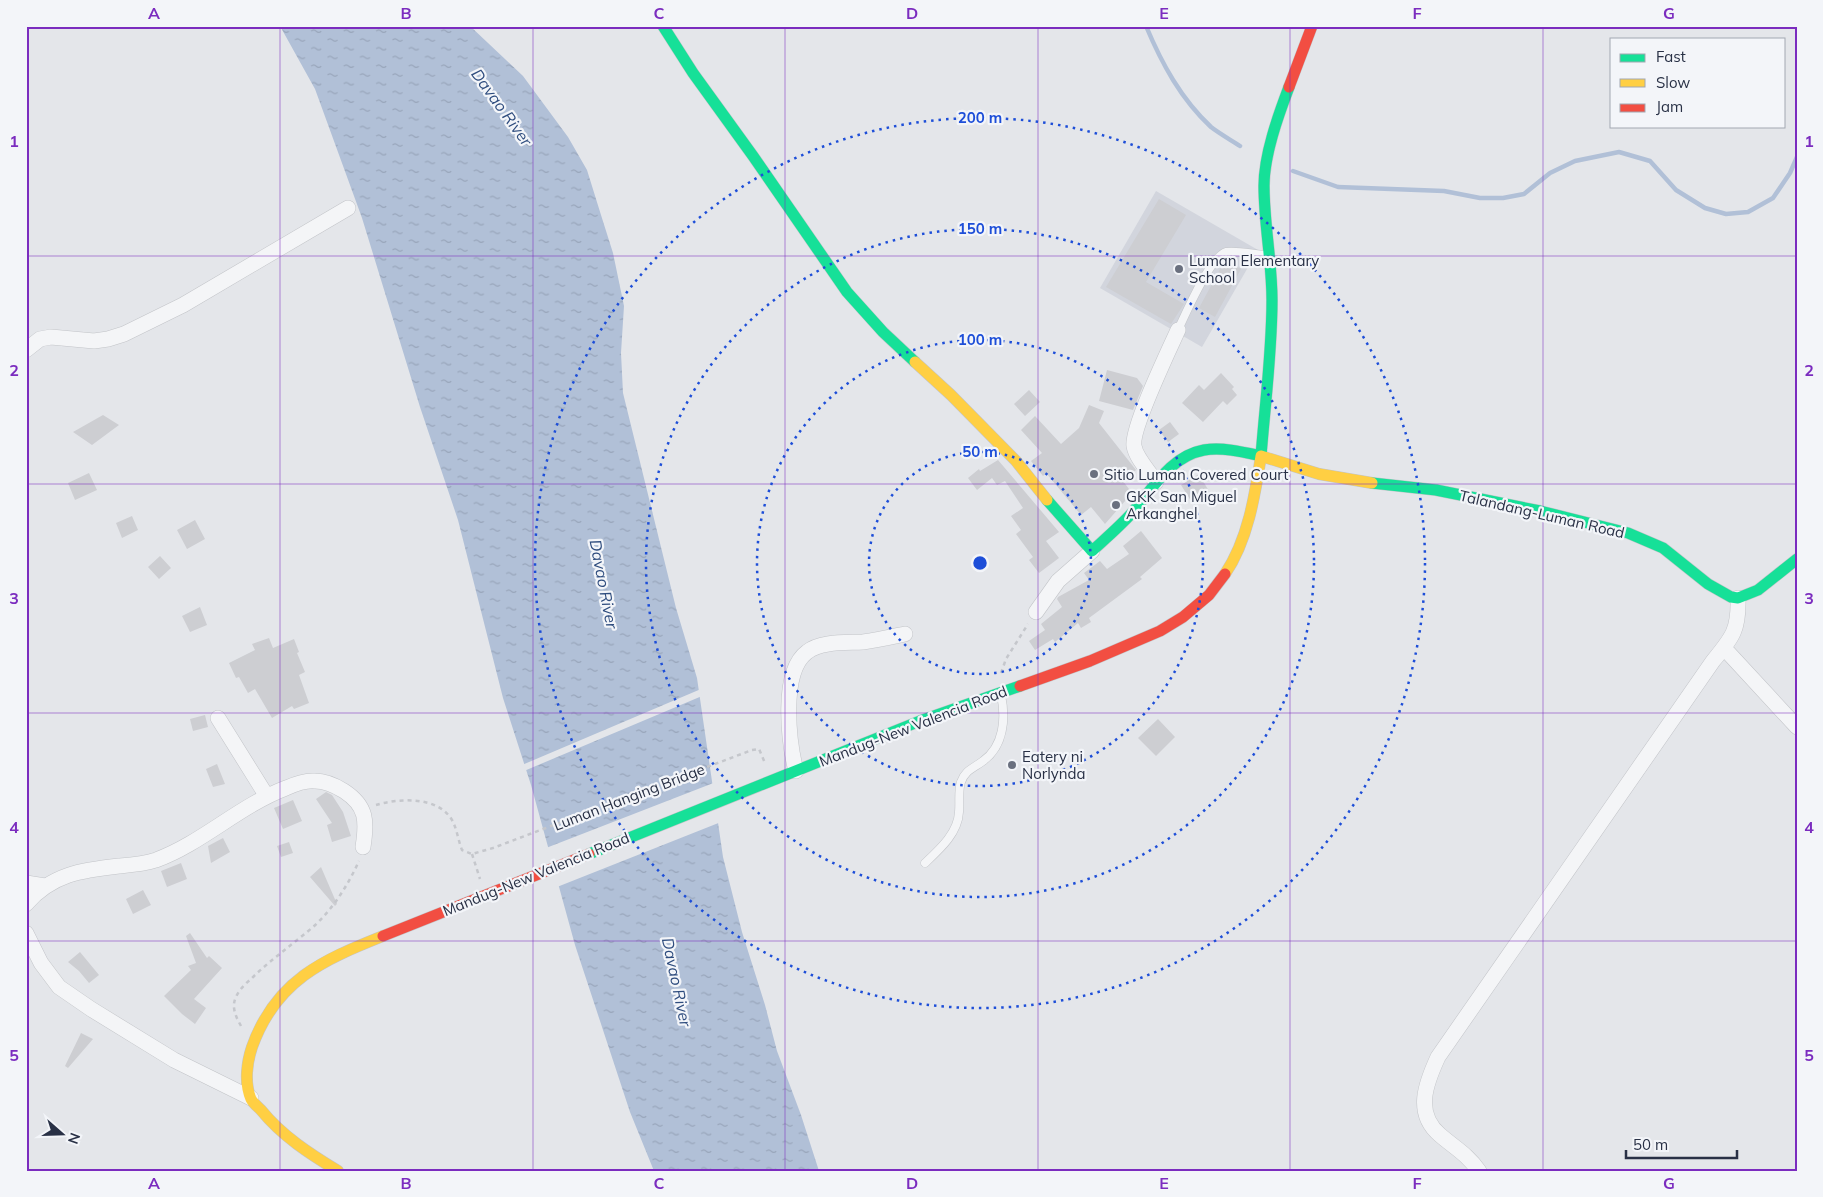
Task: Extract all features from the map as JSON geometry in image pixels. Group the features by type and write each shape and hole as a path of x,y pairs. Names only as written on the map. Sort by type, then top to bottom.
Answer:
{"main road":[{"path":"663,26 693,73 753,156 846,292 883,332 1016,461 1052,506 1092,551"},
{"name":"Mandug-New Valencia Road","path":"251,1098 248,1081 248,1063 254,1040 267,1014 292,985 317,967 351,949 920,721 1090,661 1160,631 1183,617 1209,595 1226,571 1240,544 1250,514 1256,487 1261,456 1272,327 1270,256 1264,193 1267,160 1283,98 1312,26"},
{"name":"Talandang-Luman Road","path":"1092,551 1130,514 1156,482 1179,460 1197,452 1213,449 1261,456 1319,474 1362,482 1436,490 1540,511 1628,533 1663,548 1722,594 1738,598"},
{"path":"1738,598 1758,590 1797,559"},
{"path":"251,1098 265,1116 292,1140 312,1156 338,1171"}],"street":[{"path":"26,350 40,340 51,337 94,340 108,339 124,334 183,304 348,208"},
{"path":"1156,482 1139,457 1134,447 1133,439 1140,417 1178,330"},
{"path":"1036,612 1058,581 1092,551"},
{"path":"1479,1171 1469,1157 1430,1126 1425,1116 1425,1093 1438,1058 1713,660 1732,637 1736,627 1738,598"},
{"path":"796,771 788,733 789,700 792,680 798,663 807,652 835,644 884,639 905,634"},
{"path":"1724,648 1797,727"},
{"path":"218,718 266,795"},
{"path":"26,904 45,886 55,880 83,871 155,861 178,850 266,795 299,782 315,781 340,789 350,795 364,811 366,822 363,847"},
{"path":"26,883 45,886"},
{"path":"26,933 41,963 59,987 174,1060 251,1098"}],"lane":[{"path":"1178,330 1206,274 1218,256 1226,252 1270,256"},
{"path":"925,863 944,846 952,832 959,816 961,782 968,770 982,763 992,754 999,741 1004,716 1000,692"}],"path":[{"path":"1000,692 1001,674 1006,659 1036,612"},
{"name":"Luman Hanging Bridge","path":"472,854 506,843 752,750"},
{"path":"364,811 377,804 390,801 423,802 436,806 446,812 451,819 462,850 472,854 486,894"},
{"path":"254,1040 242,1027 234,1009 236,997 241,988 328,912 353,873 363,847"}],"shaded area":[{"name":"Luman Elementary School","path":"1156,191 1258,250 1202,347 1100,288"}],"water":[{"name":"Davao River","path":"280,26 470,26 523,76 568,137 587,170 613,253 624,306 621,353 623,393 676,608 697,678 723,857 742,932 777,1051 801,1115 819,1171 654,1171 630,1112 575,945 531,785 503,698 458,520 420,407 362,218 315,89"}],"pier":[{"path":"701,689 702,696 524,771 522,765"},
{"path":"716,782 721,822 557,887 546,848"}],"building":[{"path":"1159,199 1186,215 1146,282 1184,304 1171,324 1106,287"},
{"path":"1225,260 1241,269 1215,317 1199,308"},
{"path":"1107,370 1137,378 1143,386 1133,410 1099,401"},
{"path":"1221,373 1234,387 1232,389 1237,395 1227,405 1223,401 1203,422 1182,403 1199,385 1204,390"},
{"path":"1029,390 1040,402 1025,416 1014,404"},
{"path":"1089,405 1104,411 1099,423 1136,470 1123,481 1132,493 1105,524 1091,507 1081,515 1046,473 1043,476 1031,461 1042,453 1021,430 1035,416 1061,444 1079,428"},
{"path":"103,415 119,425 92,445 73,432"},
{"path":"1170,422 1179,434 1168,442 1159,430"},
{"path":"998,460 1059,532 1046,541 1059,558 1039,573 1029,560 1033,557 1016,534 1021,530 1011,516 1023,508 1005,481 997,485 992,478 977,490 968,478 979,469 980,471"},
{"path":"89,473 97,490 75,500 68,483"},
{"path":"1199,474 1210,493 1193,504 1181,485"},
{"path":"132,516 138,530 122,538 116,523"},
{"path":"195,520 205,539 187,549 177,530"},
{"path":"1141,531 1162,558 1140,577 1142,579 1089,618 1091,622 1081,628 1078,623 1055,642 1053,639 1035,650 1029,641 1045,630 1041,624 1062,607 1057,599 1058,597 1089,580 1084,573 1100,561 1107,569 1129,554 1123,546"},
{"path":"160,556 171,568 159,579 148,567"},
{"path":"200,607 207,625 190,632 182,616"},
{"path":"269,638 273,648 294,639 299,652 297,653 305,672 299,675 309,703 294,709 292,706 272,718 255,689 248,693 239,677 236,678 229,663 255,650 252,644"},
{"path":"205,715 208,727 193,731 190,719"},
{"path":"1158,719 1175,737 1156,756 1138,738"},
{"path":"217,764 225,784 213,787 206,769"},
{"path":"326,792 332,795 343,812 351,836 332,842 327,825 332,823 316,799"},
{"path":"293,800 302,821 283,829 274,808"},
{"path":"223,838 230,852 211,863 208,846"},
{"path":"289,842 293,853 281,857 277,846"},
{"path":"181,863 187,879 167,887 161,871"},
{"path":"321,867 337,904 335,906 310,877"},
{"path":"143,890 151,905 133,914 126,899"},
{"path":"190,933 207,958 209,956 222,968 194,999 206,1008 195,1024 164,996 191,970 188,966 196,963 186,936"},
{"path":"80,952 99,975 89,983 68,962"},
{"path":"81,1033 93,1039 68,1068 65,1066"}],"waterway":[{"path":"1146,26 1173,80 1190,105 1211,127 1240,146"},
{"path":"1293,171 1338,187 1444,191 1480,198 1503,198 1524,194 1550,173 1575,161 1619,152 1650,161 1676,190 1705,208 1726,214 1748,212 1773,198 1790,173 1797,157"}],"traffic: fast":[{"path":"663,26 693,73 847,292 883,332 915,362"},
{"path":"1047,500 1092,551 1131,514 1163,475 1181,459 1192,453 1211,449 1233,450 1261,456 1272,320 1271,272 1264,186 1266,162 1272,136 1289,87"},
{"path":"1372,483 1436,490 1540,511 1628,533 1663,548 1708,584 1731,597 1738,598 1758,590 1797,559"},
{"path":"589,854 920,721 1020,686"}],"traffic: slow":[{"path":"915,362 951,395 1016,461 1047,500"},
{"path":"1225,574 1233,561 1245,532 1253,502 1261,456 1319,474 1372,483"},
{"path":"338,1171 287,1136 253,1102 248,1086 249,1059 262,1024 274,1005 288,989 304,975 322,964 383,936"}],"traffic: jam":[{"path":"1289,87 1312,26"},
{"path":"1020,686 1090,661 1160,631 1183,617 1209,595 1225,574"},
{"path":"383,936 589,854"}],"place":[{"name":"Luman Elementary School","path":"1179,269"},
{"name":"Sitio Luman Covered Court","path":"1094,474"},
{"name":"GKK San Miguel Arkanghel","path":"1116,505"},
{"name":"Eatery ni Norlynda","path":"1012,765"}]}
